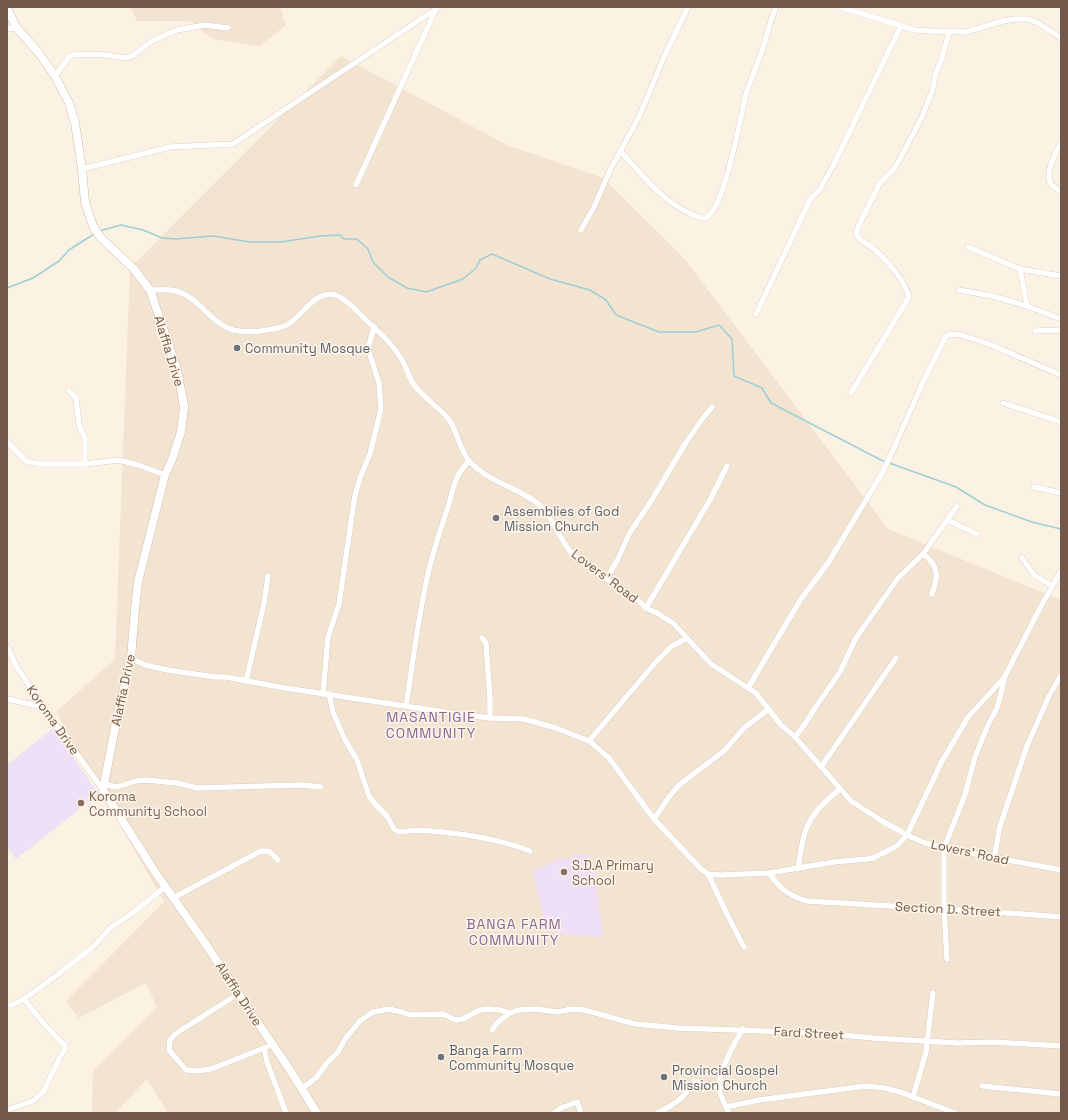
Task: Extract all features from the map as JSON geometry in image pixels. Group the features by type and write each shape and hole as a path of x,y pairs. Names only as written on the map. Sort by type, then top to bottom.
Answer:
{"street":[{"path":"581,230 620,151 639,117 664,57 688,7"},
{"path":"620,151 665,199 678,208 693,215 703,218 710,215 714,210 723,190 746,95 776,7"},
{"path":"840,7 915,30 966,32 1003,21 1028,19 1038,23 1061,38"},
{"path":"7,8 16,27 38,52 55,76 73,113 82,168 170,147 233,144 438,8"},
{"path":"356,185 438,8"},
{"path":"55,76 66,60 73,54 98,54 126,58 132,56 152,41 177,30 205,25 228,28"},
{"path":"756,314 809,202 819,191 834,164 901,26"},
{"path":"7,29 16,27"},
{"path":"851,393 909,297 893,270 874,249 859,239 856,233 880,183 895,168 921,119 932,92 936,73 949,32"},
{"path":"1061,143 1056,152 1048,178 1050,184 1061,192"},
{"name":"Alaffia Drive","path":"82,168 85,202 93,226 100,237 134,268 150,290 181,383 184,407 181,432 165,476 138,582 131,658 116,722 104,787 124,825 164,887 205,943 317,1113"},
{"path":"968,247 1020,269 1061,276"},
{"path":"1020,269 1027,306"},
{"name":"Lovers' Road","path":"150,290 167,290 177,292 201,306 222,326 238,331 264,329 286,325 292,322 316,299 325,295 333,294 342,298 374,327 392,346 402,360 414,385 447,418 469,461 489,478 528,497 539,505 571,552 583,563 607,578 639,601 646,608 657,612 669,620 711,664 756,693 781,725 795,738 851,801 882,821 925,843 994,858 1061,870"},
{"path":"959,290 992,296 1027,306 1061,319"},
{"path":"323,694 328,637 339,604 355,495 370,454 381,409 379,383 368,349 374,327"},
{"path":"1035,331 1061,330"},
{"path":"748,688 801,599 828,563 881,475 921,386 946,336 951,334 961,335 989,344 1061,375"},
{"path":"69,391 76,398 79,425 85,438 85,464"},
{"path":"1003,403 1061,422"},
{"path":"607,578 618,559 629,534 685,444 702,418 712,407"},
{"path":"7,442 26,460 38,464 85,464 119,460 141,466 165,476"},
{"path":"406,706 428,572 456,478 461,469 469,461"},
{"path":"646,608 711,498 727,466"},
{"path":"1034,487 1061,493"},
{"path":"795,738 840,672 856,638 898,578 923,554 957,506"},
{"path":"947,520 977,534"},
{"path":"923,554 933,563 937,578 932,594"},
{"path":"1022,558 1034,575 1052,586"},
{"path":"946,959 944,848 965,795 975,757 988,725 997,708 1004,678 1061,571"},
{"path":"246,681 264,604 268,576"},
{"path":"482,638 486,643 490,718"},
{"path":"589,741 655,663 672,646 687,638"},
{"name":"Koroma Drive","path":"7,647 17,667 43,707 104,787"},
{"path":"131,658 145,665 167,670 215,677 226,677 323,694 490,718 524,719 556,728 589,741 609,758 654,820 701,869 708,874 744,947"},
{"path":"821,767 896,658"},
{"path":"994,858 1000,826 1027,746 1049,696 1061,675"},
{"path":"708,874 721,875 769,873 873,858 897,846 907,835 941,763 968,717 1004,678"},
{"path":"329,694 333,712 345,740 357,760 369,796 388,816 394,829 399,832 417,830 475,836 506,843 530,851"},
{"path":"7,699 43,707"},
{"path":"654,820 668,797 679,784 724,750 745,727 769,710"},
{"path":"104,787 120,786 136,781 146,780 177,783 197,788 302,785 321,787"},
{"path":"798,869 805,830 813,814 840,789"},
{"path":"173,898 261,851 269,851 278,860"},
{"name":"Section D. Street","path":"769,873 776,884 786,893 806,901 1061,917"},
{"path":"7,1005 12,1005 24,1000 93,947 110,928 131,914 164,887"},
{"path":"913,1097 924,1063 933,993"},
{"path":"238,994 175,1034 170,1040 169,1050 186,1070 198,1071 211,1069 272,1044"},
{"path":"7,1110 37,1098 43,1092 65,1049 65,1045 58,1040 24,1000"},
{"path":"301,1089 316,1078 327,1063 338,1052 345,1039 360,1022 373,1012 389,1009 410,1015 443,1014 456,1020 463,1019 480,1010 500,1010 510,1013"},
{"name":"Fard Street","path":"510,1013 518,1010 558,1012 571,1009 584,1010 635,1024 659,1027 743,1029 958,1043 1018,1043 1061,1046"},
{"path":"492,1030 498,1022 510,1013"},
{"path":"729,1113 719,1087 732,1048 743,1029"},
{"path":"264,1048 267,1062 286,1113"},
{"path":"658,1113 678,1103 694,1081 719,1087"},
{"path":"726,1107 759,1100 866,1086 885,1088 900,1092 955,1113"},
{"path":"982,1086 1061,1094"},
{"path":"554,1113 561,1108 577,1102 581,1113"}],"shaded area":[{"path":"280,7 286,25 260,46 213,39 190,21 137,21 131,8"},
{"path":"341,56 509,146 603,178 683,257 888,529 1061,600 1061,1113 168,1113 147,1079 115,1113 95,1113 92,1110 93,1071 157,1007 146,983 79,1018 66,1001 164,902 56,712 115,659 130,268"},
{"path":"53,728 99,794 16,859 7,847 7,765"},
{"path":"587,854 595,873 603,937 570,935 544,930 544,920 533,871 557,860"}],"waterway":[{"path":"99,231 121,225 143,230 162,238 176,239 213,236 250,242 281,242 320,236 340,235 344,239 357,239 368,249 373,262 388,277 407,288 426,292 463,279 476,268 480,260 492,254 550,279 590,290 606,300 616,315 659,332 696,332 719,325 732,339 734,376 762,388 771,403 881,460 956,487 985,505 1032,522 1061,529"},
{"path":"7,288 33,278 59,261 69,250 94,234"}],"place":[{"name":"Community Mosque","path":"237,348"},
{"name":"Assemblies of God Mission Church","path":"496,518"},
{"name":"Koroma Community School","path":"81,803"},
{"name":"S.D.A Primary School","path":"564,872"},
{"name":"Banga Farm Community Mosque","path":"441,1057"},
{"name":"Provincial Gospel Mission Church","path":"664,1077"}],"district":[{"name":"MASANTIGIE COMMUNITY","path":"431,726"},
{"name":"BANGA FARM COMMUNITY","path":"514,932"}]}
